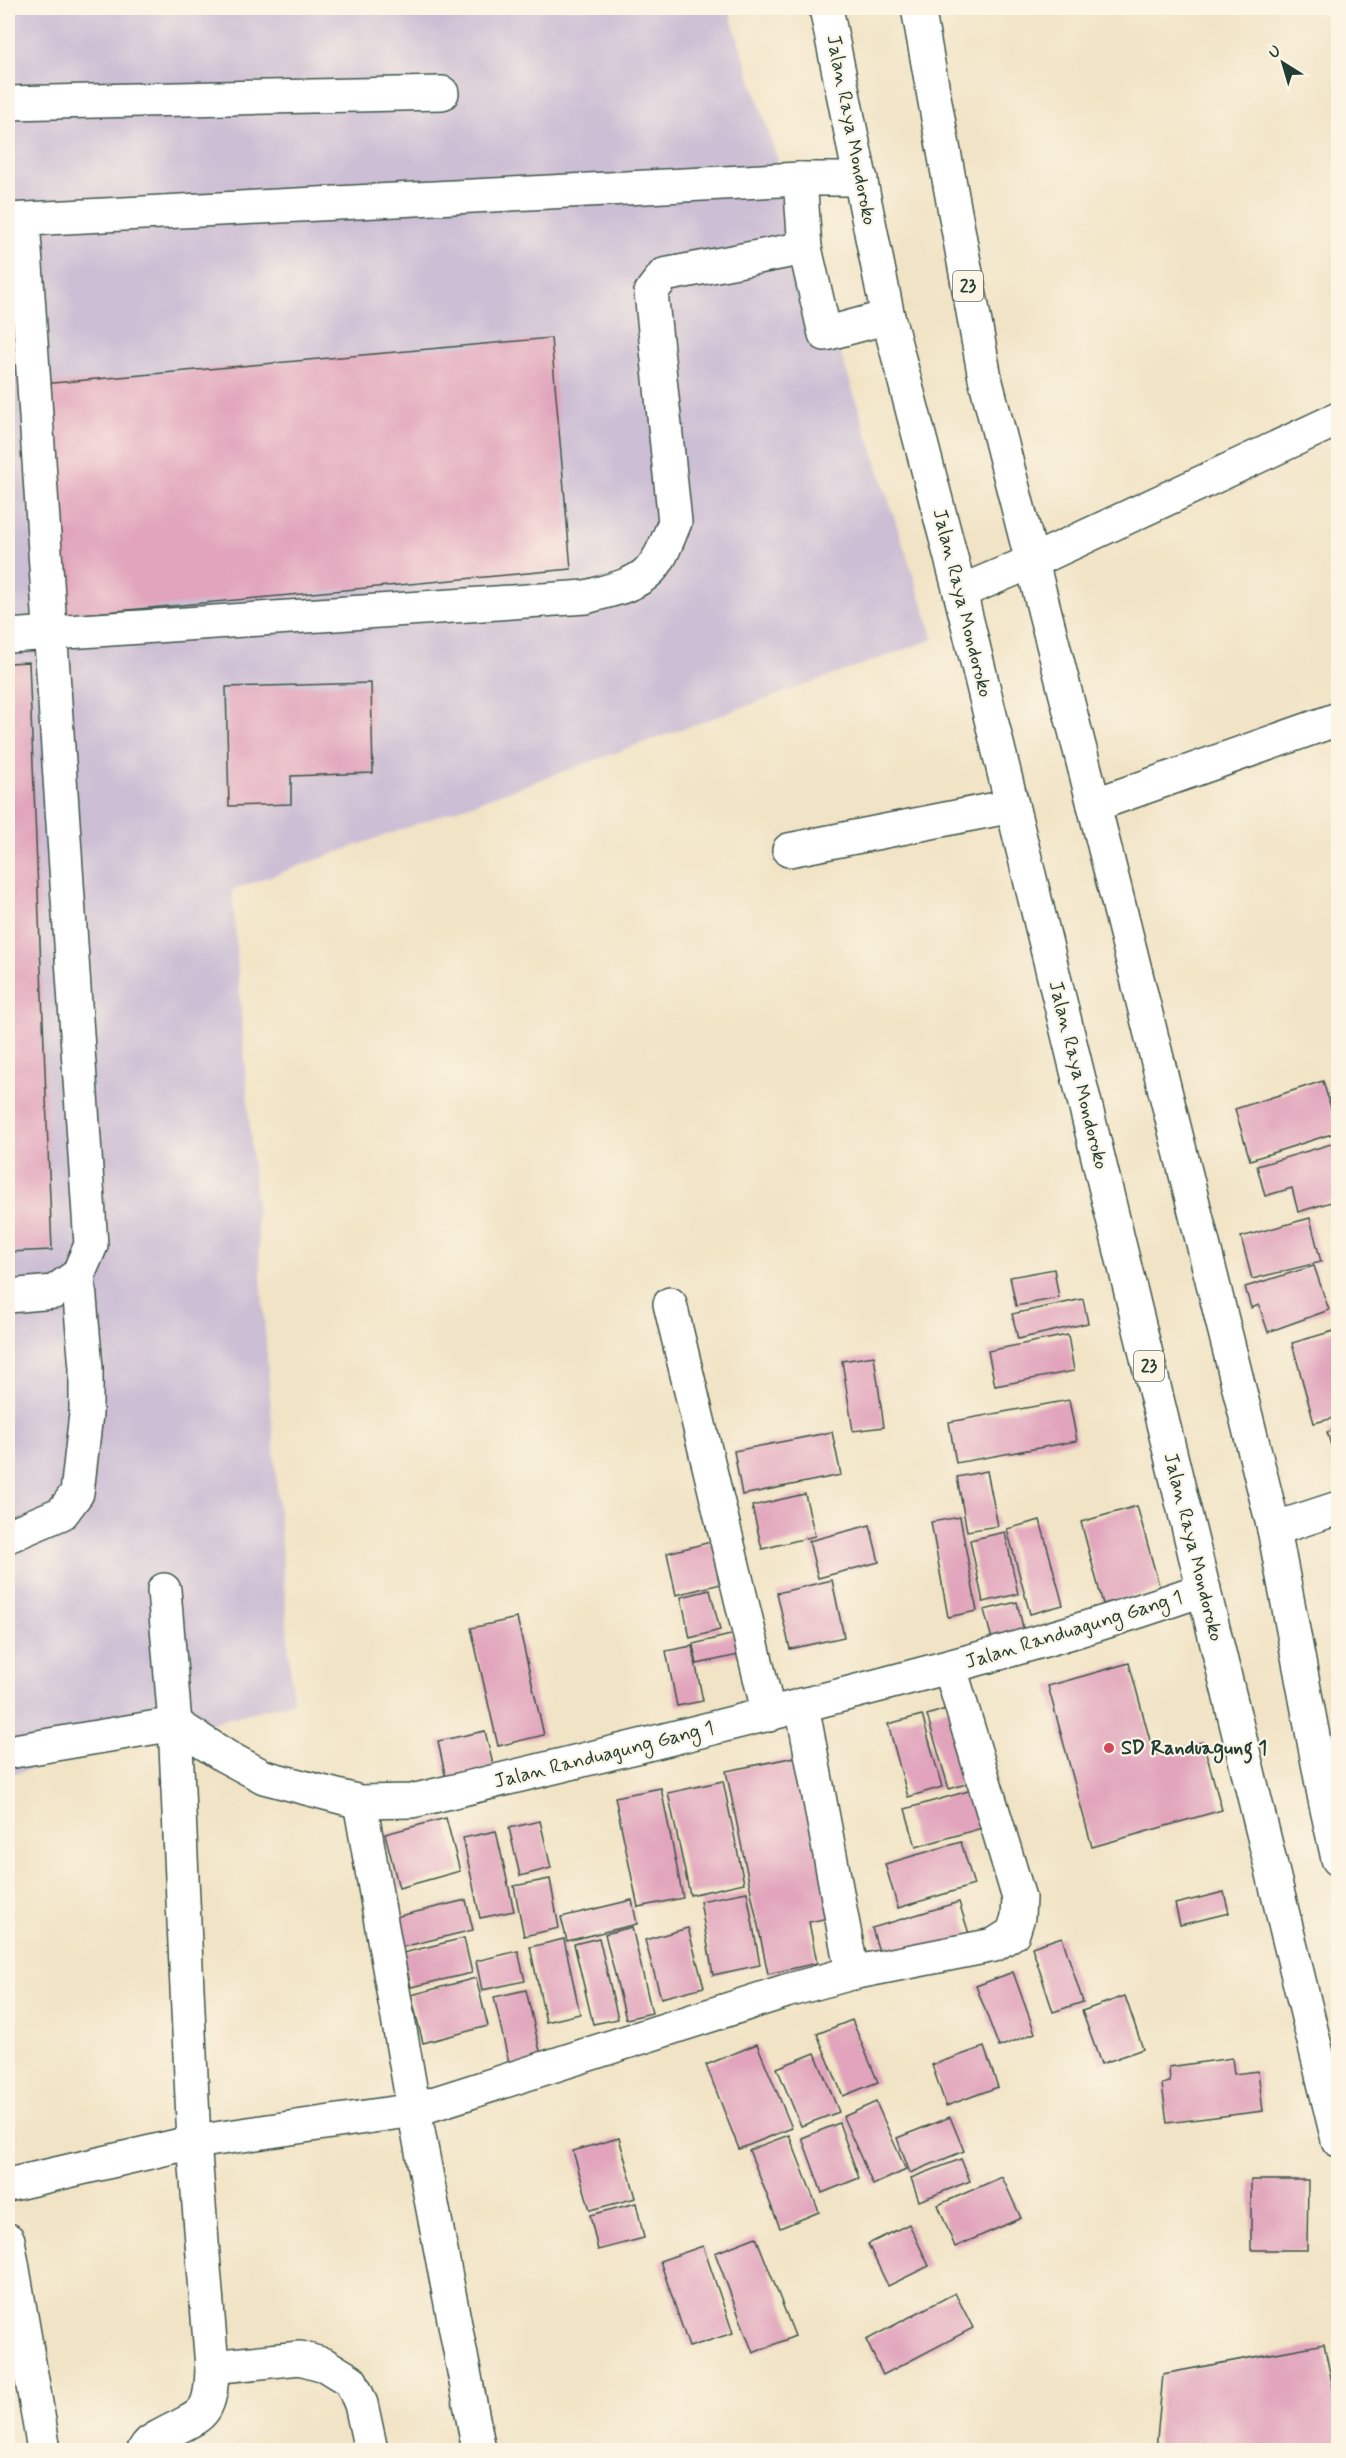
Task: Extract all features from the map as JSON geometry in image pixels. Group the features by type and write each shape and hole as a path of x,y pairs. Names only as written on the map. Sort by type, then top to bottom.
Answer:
{"main road":[{"name":"Jalan Raya Mondoroko","path":"826,8 888,317 960,592 1338,2140"},
{"name":"23","path":"918,8 985,378 1274,1529 1332,1800 1338,1859"},
{"path":"8,103 442,93"},
{"path":"8,1536 62,1513 77,1493 86,1414 86,1368 78,1275 91,1245 49,633 15,220 800,179 861,178"},
{"path":"800,179 805,248 825,334 888,317"},
{"path":"8,636 586,597 628,584 649,572 663,549 675,522 651,292 664,275 805,248"},
{"path":"960,592 1032,562 1338,419"},
{"path":"1094,805 1338,719"},
{"path":"789,850 1012,806"},
{"path":"8,1296 54,1292 78,1275"},
{"path":"670,1304 769,1715"},
{"path":"1274,1529 1338,1508"},
{"name":"Jalan Randuagung Gang 1","path":"176,1725 264,1777 360,1802 412,1801 769,1715 950,1668 1129,1616 1204,1589"},
{"path":"144,2451 148,2442 194,2421 206,2410 212,2390 194,2142 176,1725 164,1590"},
{"path":"8,2185 194,2142 414,2110 786,1991 852,1973 994,1945 1013,1933 1018,1917 1019,1898 950,1668"},
{"path":"802,1705 852,1973"},
{"path":"8,1752 176,1725"},
{"path":"360,1802 414,2110 479,2451"},
{"path":"8,2240 44,2451"},
{"path":"212,2367 300,2358 325,2365 351,2381 361,2404 371,2451"}],"shaded area":[{"path":"8,8 728,8 934,639 232,890 293,1702 8,1775"}],"building":[{"path":"551,338 571,569 62,616 42,384"},
{"path":"29,662 52,1250 8,1252 8,663"},
{"path":"371,683 373,773 291,776 291,804 229,806 226,687"},
{"path":"1323,1081 1338,1132 1250,1160 1235,1109"},
{"path":"1338,1142 1338,1200 1298,1212 1292,1188 1265,1196 1257,1166"},
{"path":"1310,1218 1321,1262 1252,1279 1241,1237"},
{"path":"1314,1266 1329,1310 1268,1332 1259,1305 1251,1308 1245,1287"},
{"path":"1054,1269 1059,1298 1016,1306 1010,1277"},
{"path":"1083,1299 1088,1323 1018,1339 1012,1314"},
{"path":"1337,1330 1338,1417 1314,1423 1292,1343"},
{"path":"1068,1335 1074,1371 995,1386 988,1351"},
{"path":"874,1356 884,1427 853,1431 842,1361"},
{"path":"1069,1400 1077,1441 956,1463 949,1422"},
{"path":"1338,1429 1338,1469 1327,1432"},
{"path":"832,1432 841,1475 742,1495 734,1451"},
{"path":"987,1471 998,1526 967,1531 957,1477"},
{"path":"805,1494 815,1536 762,1549 752,1506"},
{"path":"1137,1506 1160,1589 1103,1604 1081,1522"},
{"path":"960,1517 977,1611 948,1617 931,1522"},
{"path":"1040,1520 1063,1605 1030,1614 1007,1529"},
{"path":"870,1525 879,1562 818,1578 809,1541"},
{"path":"1005,1532 1018,1594 983,1602 970,1540"},
{"path":"719,1540 729,1582 676,1595 667,1553"},
{"path":"832,1580 844,1637 790,1649 777,1593"},
{"path":"710,1590 720,1630 690,1638 681,1597"},
{"path":"1017,1602 1025,1636 993,1643 984,1610"},
{"path":"517,1618 544,1735 498,1746 471,1628"},
{"path":"739,1633 743,1654 697,1664 693,1644"},
{"path":"692,1646 703,1701 677,1706 666,1651"},
{"name":"SD Randuagung 1","path":"1129,1663 1154,1755 1203,1742 1222,1810 1092,1847 1048,1686"},
{"path":"958,1705 980,1780 949,1789 927,1715"},
{"path":"922,1715 942,1787 908,1797 888,1724"},
{"path":"485,1731 494,1769 446,1779 438,1741"},
{"path":"800,1756 833,1917 809,1922 817,1963 768,1974 726,1771"},
{"path":"723,1781 744,1883 690,1895 668,1793"},
{"path":"661,1788 683,1898 638,1907 615,1797"},
{"path":"972,1790 982,1828 916,1847 905,1809"},
{"path":"446,1818 460,1871 399,1888 385,1834"},
{"path":"540,1821 551,1868 520,1876 509,1828"},
{"path":"496,1831 514,1911 480,1918 463,1838"},
{"path":"961,1842 974,1885 898,1908 885,1864"},
{"path":"550,1879 559,1928 524,1936 514,1886"},
{"path":"747,1892 760,1965 713,1975 700,1901"},
{"path":"1224,1892 1229,1913 1180,1925 1175,1904"},
{"path":"466,1900 473,1930 402,1947 395,1917"},
{"path":"632,1900 637,1924 567,1941 561,1917"},
{"path":"959,1902 970,1937 882,1962 872,1928"},
{"path":"632,1927 652,2013 626,2019 605,1934"},
{"path":"688,1928 704,1987 661,1998 645,1940"},
{"path":"1062,1937 1083,2002 1053,2012 1032,1947"},
{"path":"464,1938 472,1973 411,1987 403,1953"},
{"path":"599,1938 618,2019 593,2024 574,1944"},
{"path":"564,1939 580,2014 546,2022 530,1947"},
{"path":"518,1951 525,1981 482,1990 476,1961"},
{"path":"1013,1972 1035,2033 999,2047 976,1986"},
{"path":"476,1978 488,2026 423,2043 411,1995"},
{"path":"526,1990 542,2060 510,2068 494,1997"},
{"path":"1125,1996 1143,2049 1101,2064 1082,2011"},
{"path":"852,2020 878,2082 843,2096 817,2034"},
{"path":"757,2044 792,2128 739,2149 706,2065"},
{"path":"984,2047 998,2087 946,2106 932,2065"},
{"path":"815,2053 839,2112 801,2126 777,2068"},
{"path":"1232,2058 1234,2074 1258,2071 1263,2111 1167,2123 1162,2084 1170,2082 1169,2067"},
{"path":"876,2102 906,2170 873,2185 843,2117"},
{"path":"950,2117 964,2151 910,2173 897,2138"},
{"path":"839,2123 859,2178 822,2193 802,2138"},
{"path":"789,2135 819,2212 780,2228 749,2150"},
{"path":"619,2138 636,2198 590,2210 573,2151"},
{"path":"961,2159 970,2181 919,2201 911,2178"},
{"path":"1002,2177 1021,2218 955,2247 938,2205"},
{"path":"1251,2180 1308,2180 1307,2250 1251,2250"},
{"path":"636,2203 644,2238 598,2250 590,2215"},
{"path":"909,2224 929,2266 888,2286 868,2244"},
{"path":"756,2237 795,2336 753,2353 715,2253"},
{"path":"703,2246 733,2333 689,2347 660,2261"},
{"path":"955,2293 973,2328 883,2375 866,2340"},
{"path":"1324,2344 1338,2412 1338,2450 1156,2450 1163,2374"}],"place":[{"name":"SD Randuagung 1","path":"1109,1748"}]}
